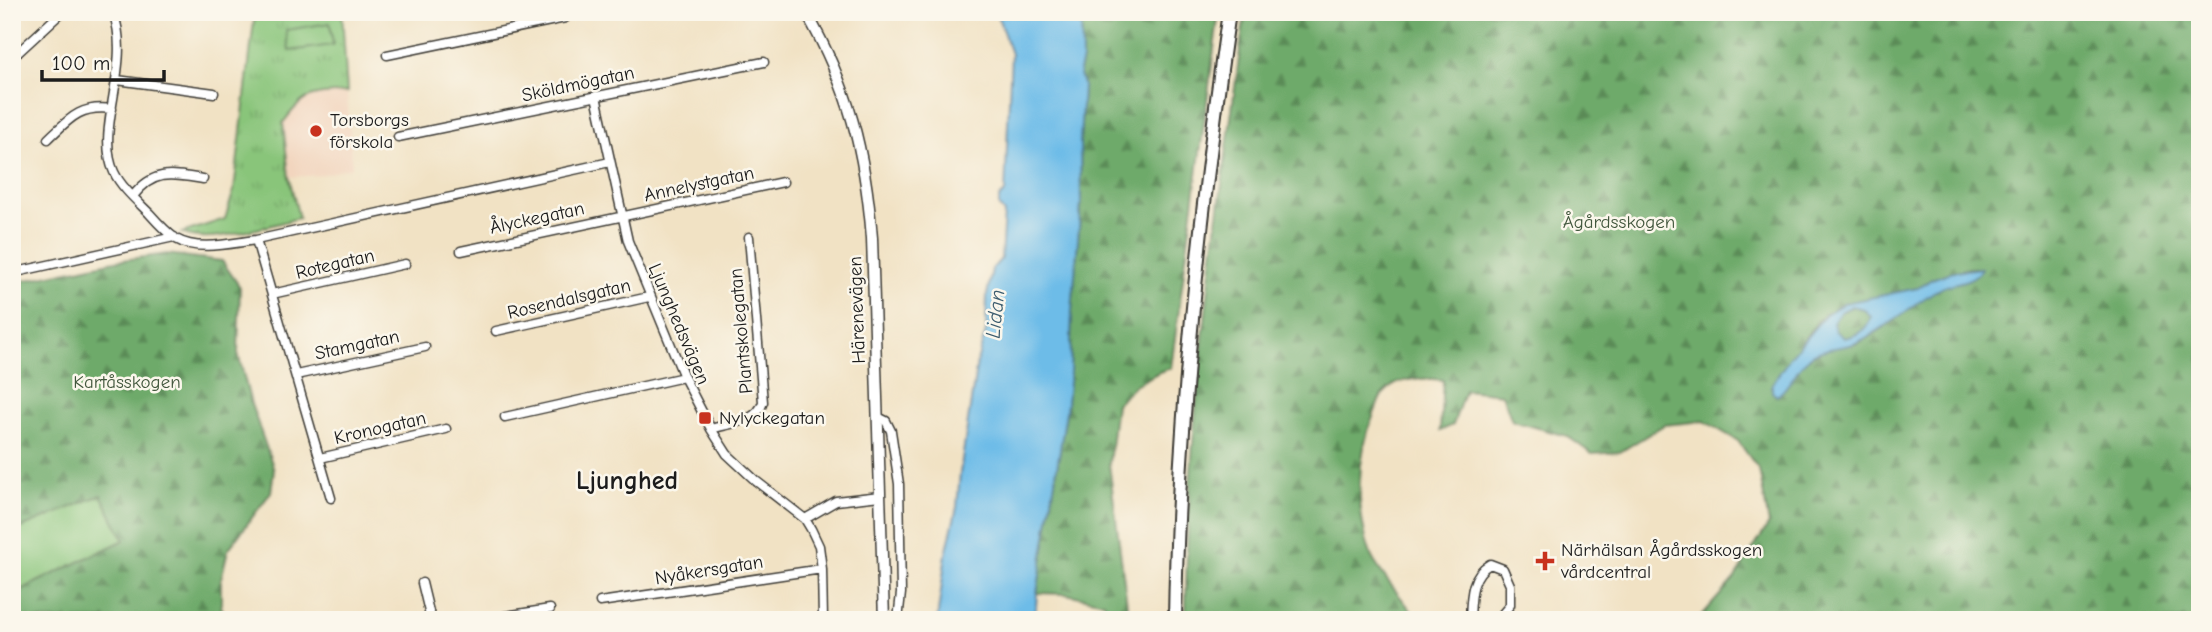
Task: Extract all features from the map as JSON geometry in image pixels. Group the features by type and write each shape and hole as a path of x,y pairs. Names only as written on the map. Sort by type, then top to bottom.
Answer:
{"main road":[{"path":"1175,620 1184,382 1229,12"}],"street":[{"path":"12,58 62,12"},
{"path":"113,12 120,45 112,108 110,161 118,179 174,237 195,245 256,240 610,162"},
{"name":"Härenevägen","path":"806,12 842,85 857,132 867,178 872,238 884,620"},
{"path":"387,55 565,15"},
{"name":"Sköldmögatan","path":"398,137 764,62"},
{"path":"117,80 214,93"},
{"name":"Ljunghedsvägen","path":"596,96 621,216 649,297 684,377 727,454 804,519 816,537 822,569 824,620"},
{"path":"48,139 80,111 98,107 112,108"},
{"path":"133,196 155,177 169,175 203,179"},
{"name":"Annelystgatan","path":"621,216 783,182"},
{"name":"Ålyckegatan","path":"461,251 621,216"},
{"path":"12,273 174,237"},
{"name":"Plantskolegatan","path":"711,429 753,417 759,412 763,402 749,237"},
{"path":"256,240 331,498"},
{"name":"Rotegatan","path":"272,295 405,264"},
{"name":"Rosendalsgatan","path":"496,331 649,297"},
{"name":"Stamgatan","path":"296,375 425,347"},
{"path":"505,417 684,377"},
{"path":"878,416 886,421 891,431 899,484 901,593 898,620"},
{"name":"Kronogatan","path":"320,458 446,429"},
{"path":"804,519 836,501 880,496"},
{"path":"1470,620 1478,573 1490,564 1503,569 1510,585 1510,605 1497,620"},
{"name":"Nyåkersgatan","path":"600,602 822,569"},
{"path":"422,583 432,620"},
{"path":"480,620 550,609"}],"shaded area":[{"name":"Torsborgs förskola","path":"347,92 352,167 321,175 289,177 283,123 297,103 308,97"}],"green space":[{"path":"255,12 342,12 347,92 310,97 298,105 283,123 289,177 299,218 223,236 207,237 182,233 225,219 234,190"},
{"path":"1081,12 1219,12 1171,368 1135,385 1116,404 1109,464 1129,620 1109,620 1111,618 1104,602 1066,594 1037,593 1070,372 1081,204"},
{"name":"Ågårdsskogen","path":"1245,12 2200,12 2200,620 1698,620 1734,579 1769,524 1759,470 1738,441 1704,421 1664,425 1620,452 1592,454 1567,436 1512,421 1502,394 1465,390 1453,425 1440,431 1443,380 1419,379 1396,384 1380,398 1368,431 1360,484 1362,520 1371,555 1415,616 1410,620 1186,620 1187,544 1197,391","holes":["1981,268 1966,279 1928,295 1869,337 1854,344 1820,352 1772,384 1826,313 1868,299 1918,288 1951,272"]},
{"path":"330,23 333,45 289,51 286,30"},
{"name":"Kartåsskogen","path":"167,254 222,261 240,287 238,353 251,404 274,469 271,492 228,550 221,579 221,606 227,620 12,620 12,594 124,540 101,495 12,532 12,283 115,261"},
{"path":"1853,306 1864,309 1871,317 1861,332 1844,338 1835,331 1832,323 1840,312"},
{"path":"101,495 124,540 12,594 12,532"}],"water":[{"name":"Lidan","path":"1081,12 1081,204 1066,412 1035,620 937,620 946,554 957,507 977,362 986,331 987,295 992,269 1001,259 1004,213 999,207 999,198 1005,193 1011,54 997,14"},
{"path":"1981,268 1967,280 1935,291 1868,337 1812,355 1782,392 1777,396 1772,392 1772,384 1791,356 1826,314 1845,303 1918,288 1951,272","holes":["1852,306 1864,309 1871,317 1861,332 1844,338 1835,331 1833,323 1840,312"]}],"place":[{"name":"Torsborgs förskola","path":"316,131"},
{"name":"Nylyckegatan","path":"705,418"},
{"name":"Närhälsan Ågårdsskogen vårdcentral","path":"1545,561"}],"district":[{"name":"Ljunghed","path":"627,481"}]}
